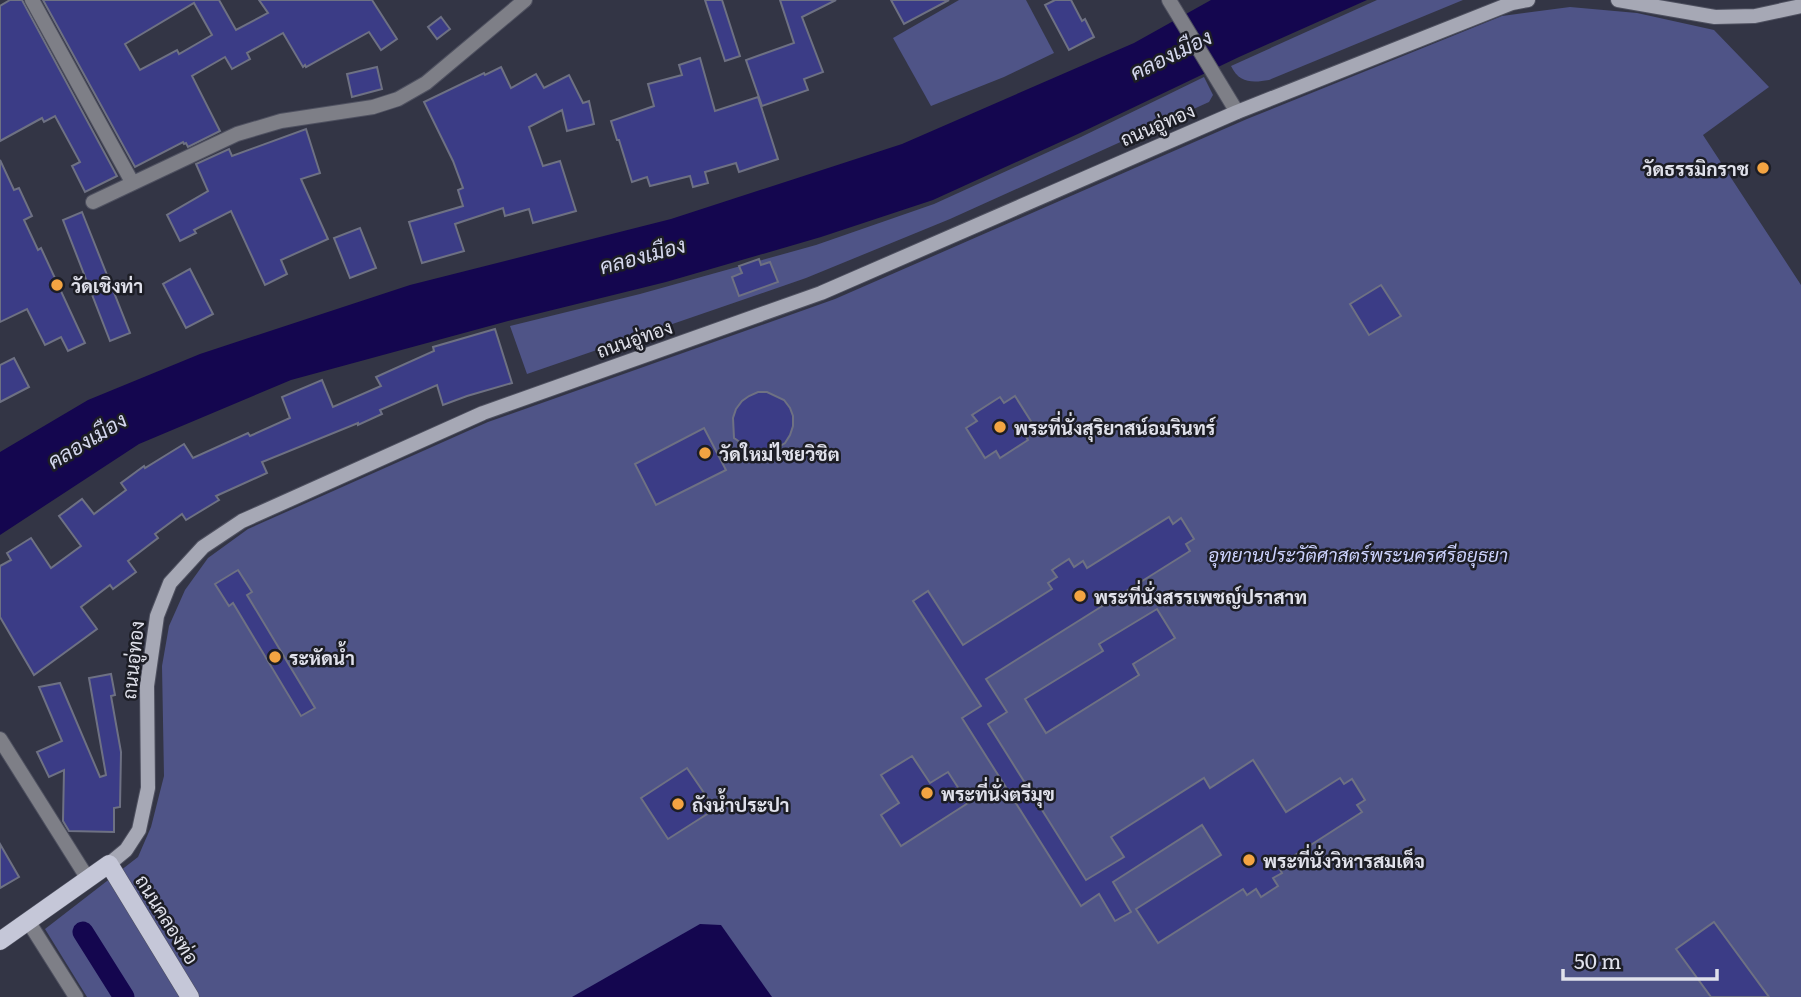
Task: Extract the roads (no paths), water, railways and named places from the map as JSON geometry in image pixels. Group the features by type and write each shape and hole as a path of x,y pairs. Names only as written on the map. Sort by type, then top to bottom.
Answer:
{"main road":[{"name":"ถนนอู่ทอง","path":"0,941 109,864 126,849 139,830 148,788 147,687 157,616 170,583 203,547 242,521 484,413 821,293 1237,113 1512,3 1528,0"},
{"path":"1618,0 1715,17 1755,16 1801,6"},
{"name":"ถนนคลองท่อ","path":"109,864 190,997"}],"street":[{"path":"32,0 132,182"},
{"path":"93,202 237,134 281,121 373,107 398,99 426,83 525,0"},
{"path":"1168,0 1237,113"},
{"path":"0,739 88,879"},
{"path":"28,921 76,997"}],"water":[{"name":"คลองเมือง","path":"1211,0 1367,0 933,200 821,237 666,282 508,321 291,380 139,444 0,535 0,452 88,400 200,354 410,285 671,219 902,144 1134,43"},
{"path":"700,924 721,925 772,997 572,997"}],"waterway":[{"path":"83,932 124,997"}],"place":[{"name":"วัดธรรมิกราช","path":"1763,168"},
{"name":"วัดเชิงท่า","path":"57,285"},
{"name":"พระที่นั่งสุริยาสน์อมรินทร์","path":"1000,427"},
{"name":"วัดใหม่ไชยวิชิต","path":"705,453"},
{"name":"พระที่นั่งสรรเพชญ์ปราสาท","path":"1080,596"},
{"name":"ระหัดน้ำ","path":"275,657"},
{"name":"พระที่นั่งตรีมุข","path":"927,793"},
{"name":"ถังน้ำประปา","path":"678,804"},
{"name":"พระที่นั่งวิหารสมเด็จ","path":"1249,860"}],"park label":[{"name":"อุทยานประวัติศาสตร์พระนครศรีอยุธยา","path":"1358,554"}]}
